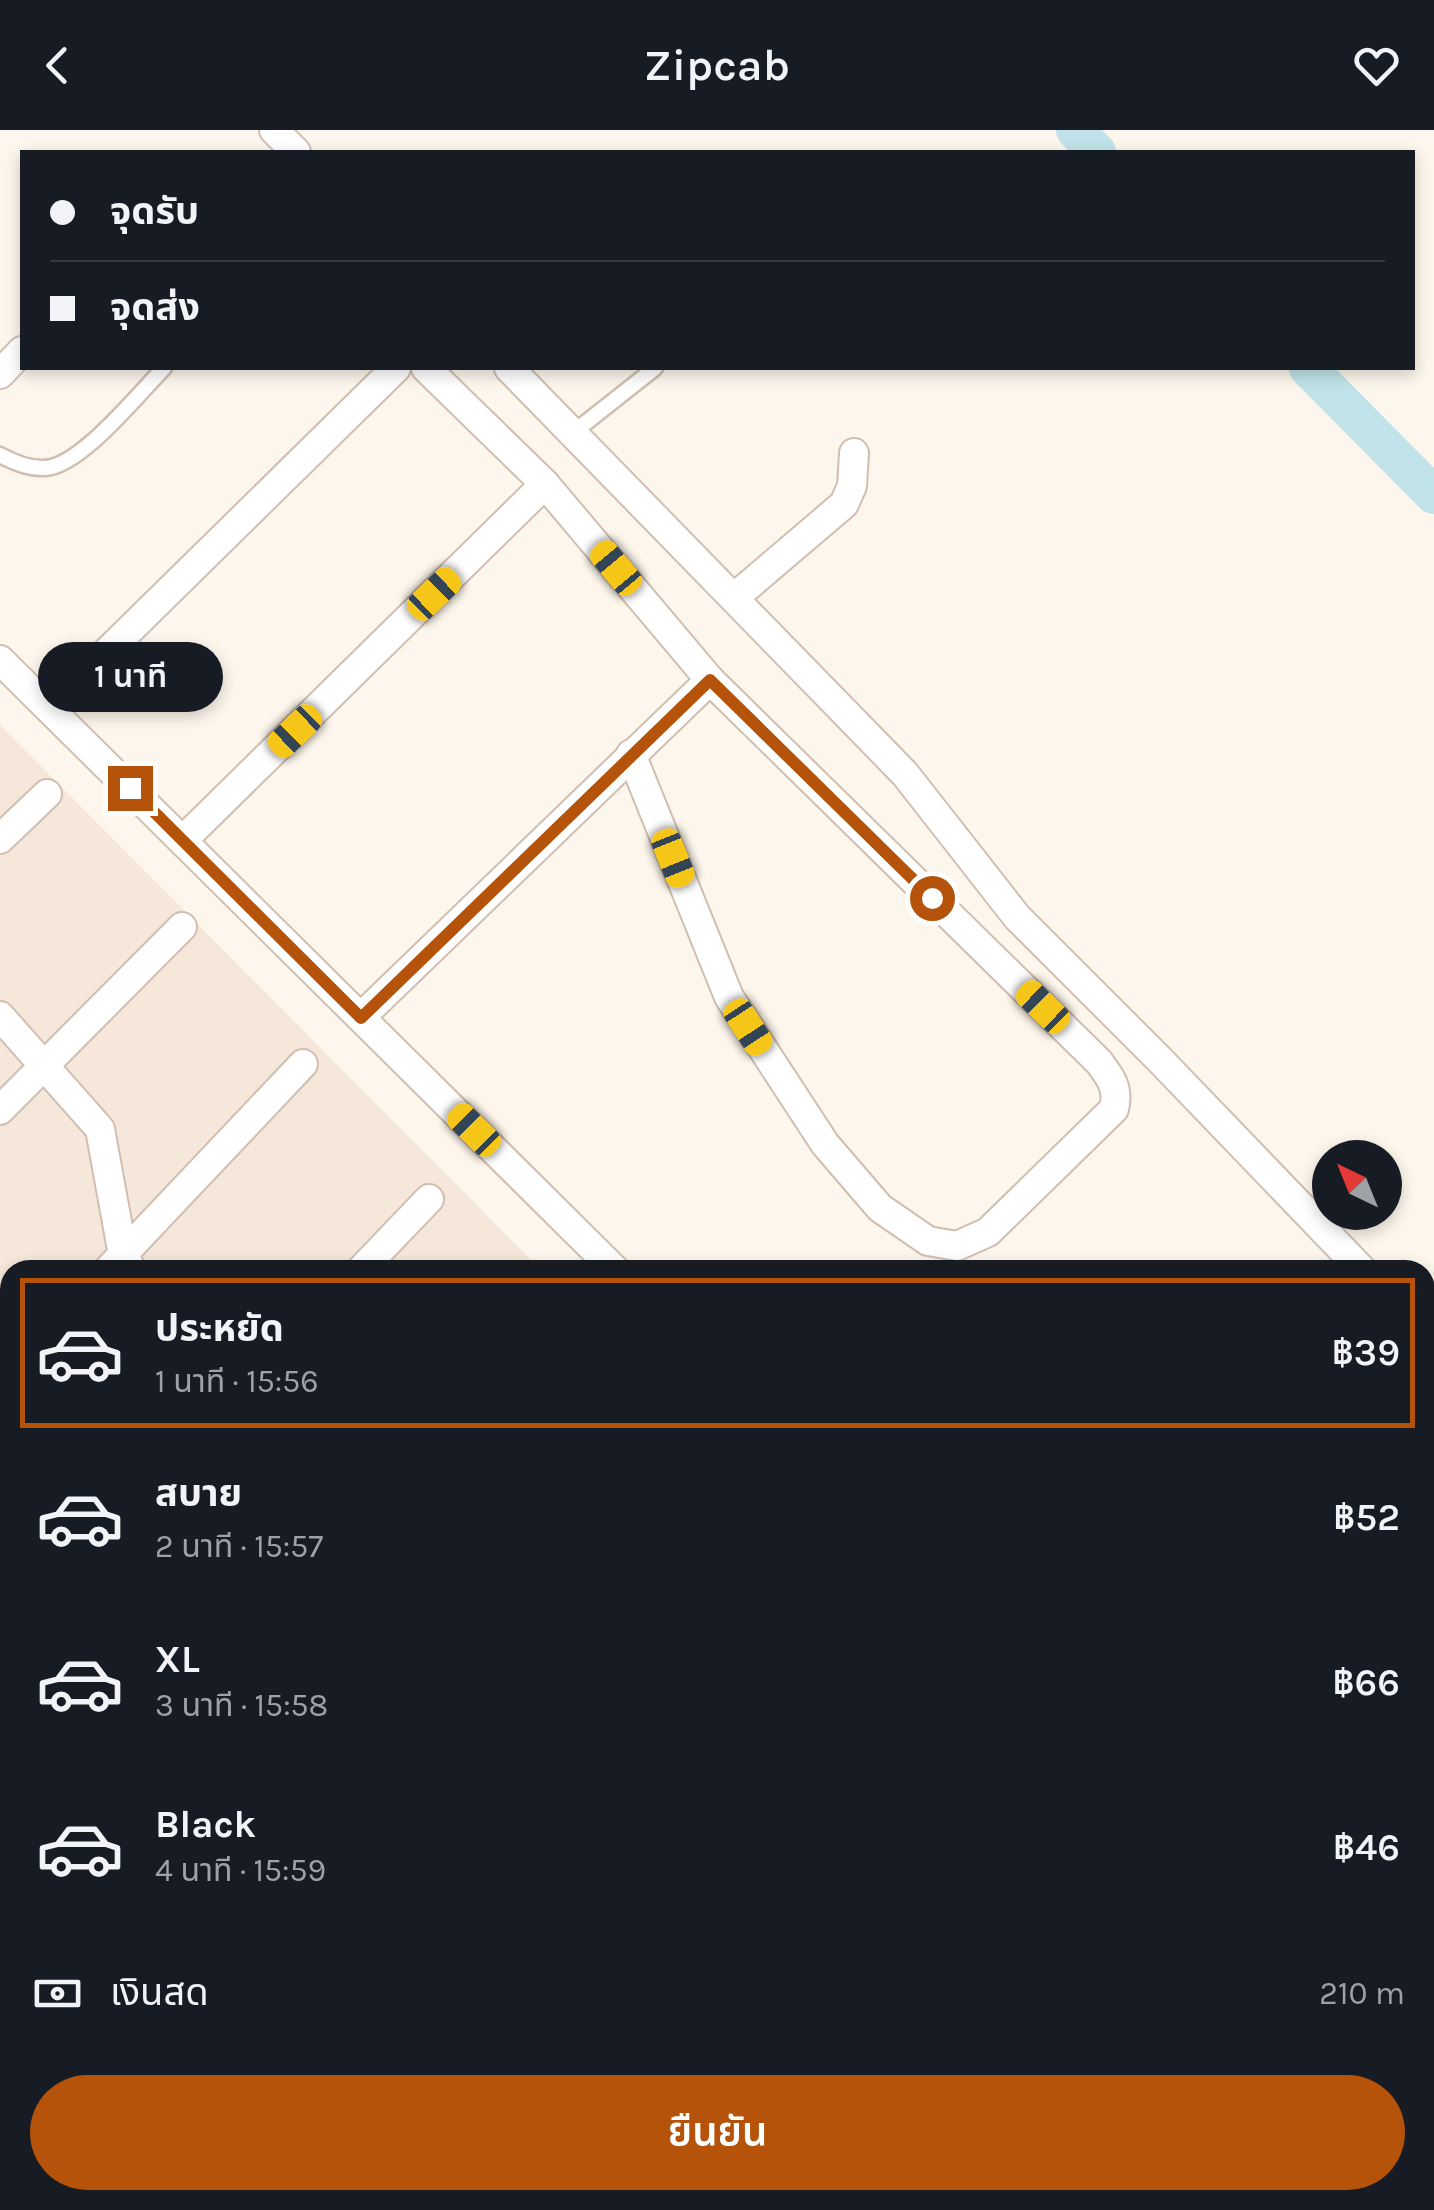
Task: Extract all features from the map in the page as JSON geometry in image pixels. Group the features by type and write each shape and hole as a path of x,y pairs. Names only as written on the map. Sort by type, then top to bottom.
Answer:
{"street":[{"path":"274,130 294,150"},
{"path":"0,374 20,354"},
{"path":"50,708 394,370"},
{"path":"428,370 545,484 710,680 1085,1048 1113,1081 1117,1096 1114,1109 988,1232 958,1246 928,1242 880,1208 825,1144 729,997 631,754"},
{"path":"511,370 904,774 1016,917 1352,1260"},
{"path":"736,597 844,504 852,486 854,454"},
{"path":"184,840 545,484"},
{"path":"0,660 605,1260"},
{"path":"361,1018 710,680"},
{"path":"0,839 47,794"},
{"path":"0,1110 182,927"},
{"path":"0,1016 100,1130 120,1260"},
{"path":"126,1260 303,1064"},
{"path":"371,1260 429,1199"}],"lane":[{"path":"0,454 14,462 46,468 72,459 162,370"},
{"path":"574,432 652,370"}],"shaded area":[{"path":"0,725 531,1260 0,1260"}],"waterway":[{"path":"1075,130 1095,150"},
{"path":"1310,370 1434,495"}],"route":[{"path":"130,788 361,1018 710,680 932,898"}]}
